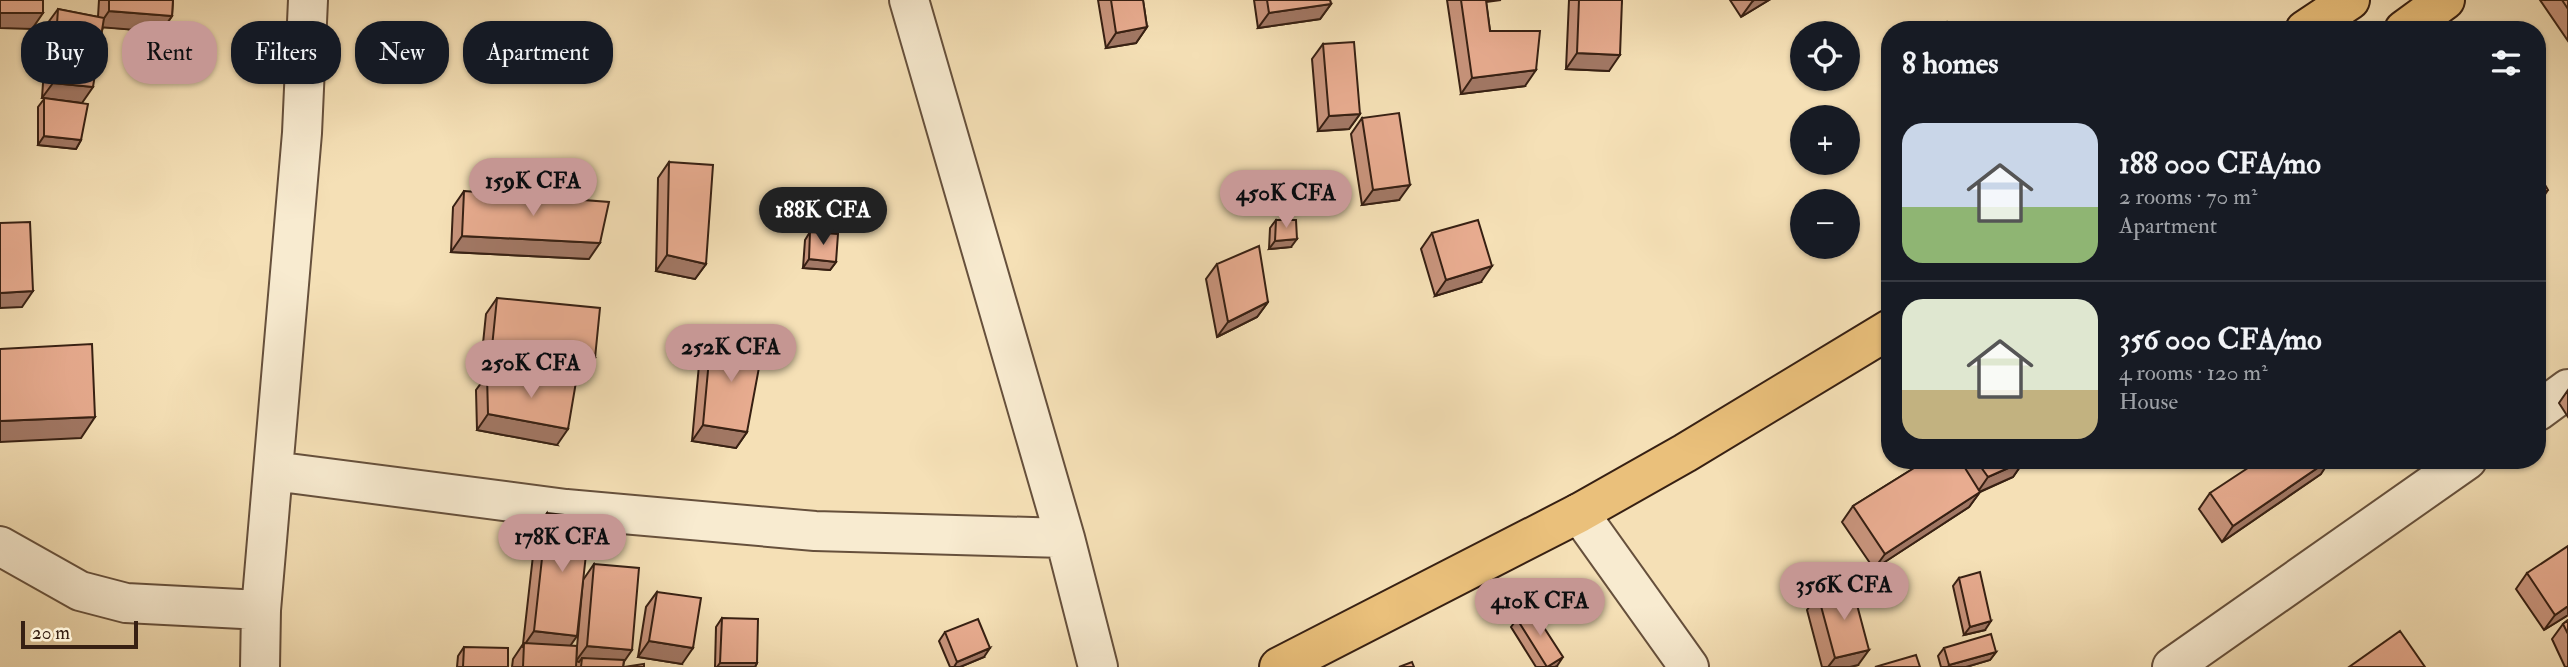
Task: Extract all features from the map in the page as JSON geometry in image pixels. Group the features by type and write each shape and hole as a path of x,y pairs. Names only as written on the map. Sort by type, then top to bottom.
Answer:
{"main road":[{"path":"2318,21 2350,0"},
{"path":"2416,21 2445,0"},
{"path":"1279,667 1579,513 1685,453 1881,334"}],"street":[{"path":"260,667 261,610 302,133 308,0"},
{"path":"909,0 1065,538 1098,667"},
{"path":"2546,405 2568,389"},
{"path":"2172,667 2454,469"},
{"path":"273,471 566,509 816,531 1065,538"},
{"path":"1579,513 1689,667"},
{"path":"0,546 80,591 126,603 261,610"}],"building":[{"path":"0,0 43,0 43,13 0,13"},
{"path":"109,0 173,0 172,16 109,11"},
{"path":"1111,0 1143,0 1147,27 1116,33"},
{"path":"1267,0 1330,0 1331,4 1269,13"},
{"path":"1461,0 1486,0 1490,31 1540,31 1536,70 1472,78"},
{"path":"1579,0 1622,0 1620,55 1577,53"},
{"path":"58,9 104,18 104,21 57,21"},
{"path":"1354,42 1360,114 1329,116 1323,44"},
{"path":"63,84 93,84 93,87"},
{"path":"44,98 88,104 81,140 44,136"},
{"path":"1399,113 1410,185 1373,190 1362,118"},
{"path":"669,162 713,165 706,264 667,255"},
{"path":"464,191 609,202 600,243 462,236"},
{"path":"1276,220 1296,220 1297,239 1275,241"},
{"path":"1478,220 1492,266 1446,280 1432,233"},
{"path":"30,222 33,291 0,293 0,223"},
{"path":"810,232 838,234 836,262 809,259"},
{"path":"1259,246 1268,302 1228,322 1217,264"},
{"path":"497,298 600,308 595,358 492,347"},
{"path":"711,338 763,346 747,432 703,425"},
{"path":"92,344 95,417 0,421 0,349"},
{"path":"487,375 576,382 568,429 488,414"},
{"path":"1913,469 1966,469 1980,492 1885,554 1853,506"},
{"path":"1982,469 2006,469 1988,477"},
{"path":"2246,469 2316,469 2233,526 2210,493"},
{"path":"547,513 590,518 577,636 534,631"},
{"path":"2568,546 2568,606 2555,615 2527,573"},
{"path":"594,564 639,568 632,650 587,646"},
{"path":"1980,572 1991,621 1970,627 1959,578"},
{"path":"1852,586 1869,650 1835,658 1818,595"},
{"path":"657,592 701,598 693,648 649,641"},
{"path":"1532,609 1563,657 1547,667 1517,619"},
{"path":"722,618 758,619 757,663 720,663"},
{"path":"978,619 990,648 957,662 945,632"},
{"path":"2568,620 2568,634 2563,624"},
{"path":"2400,631 2425,667 2349,667"},
{"path":"1991,634 1996,652 1949,665 1944,648"},
{"path":"524,643 577,646 576,667 523,667"},
{"path":"464,647 508,648 508,667 463,667"},
{"path":"1916,655 1920,667 1875,667"},
{"path":"582,658 624,660 623,667 581,667"},
{"path":"1412,662 1414,667 1399,667"}]}
